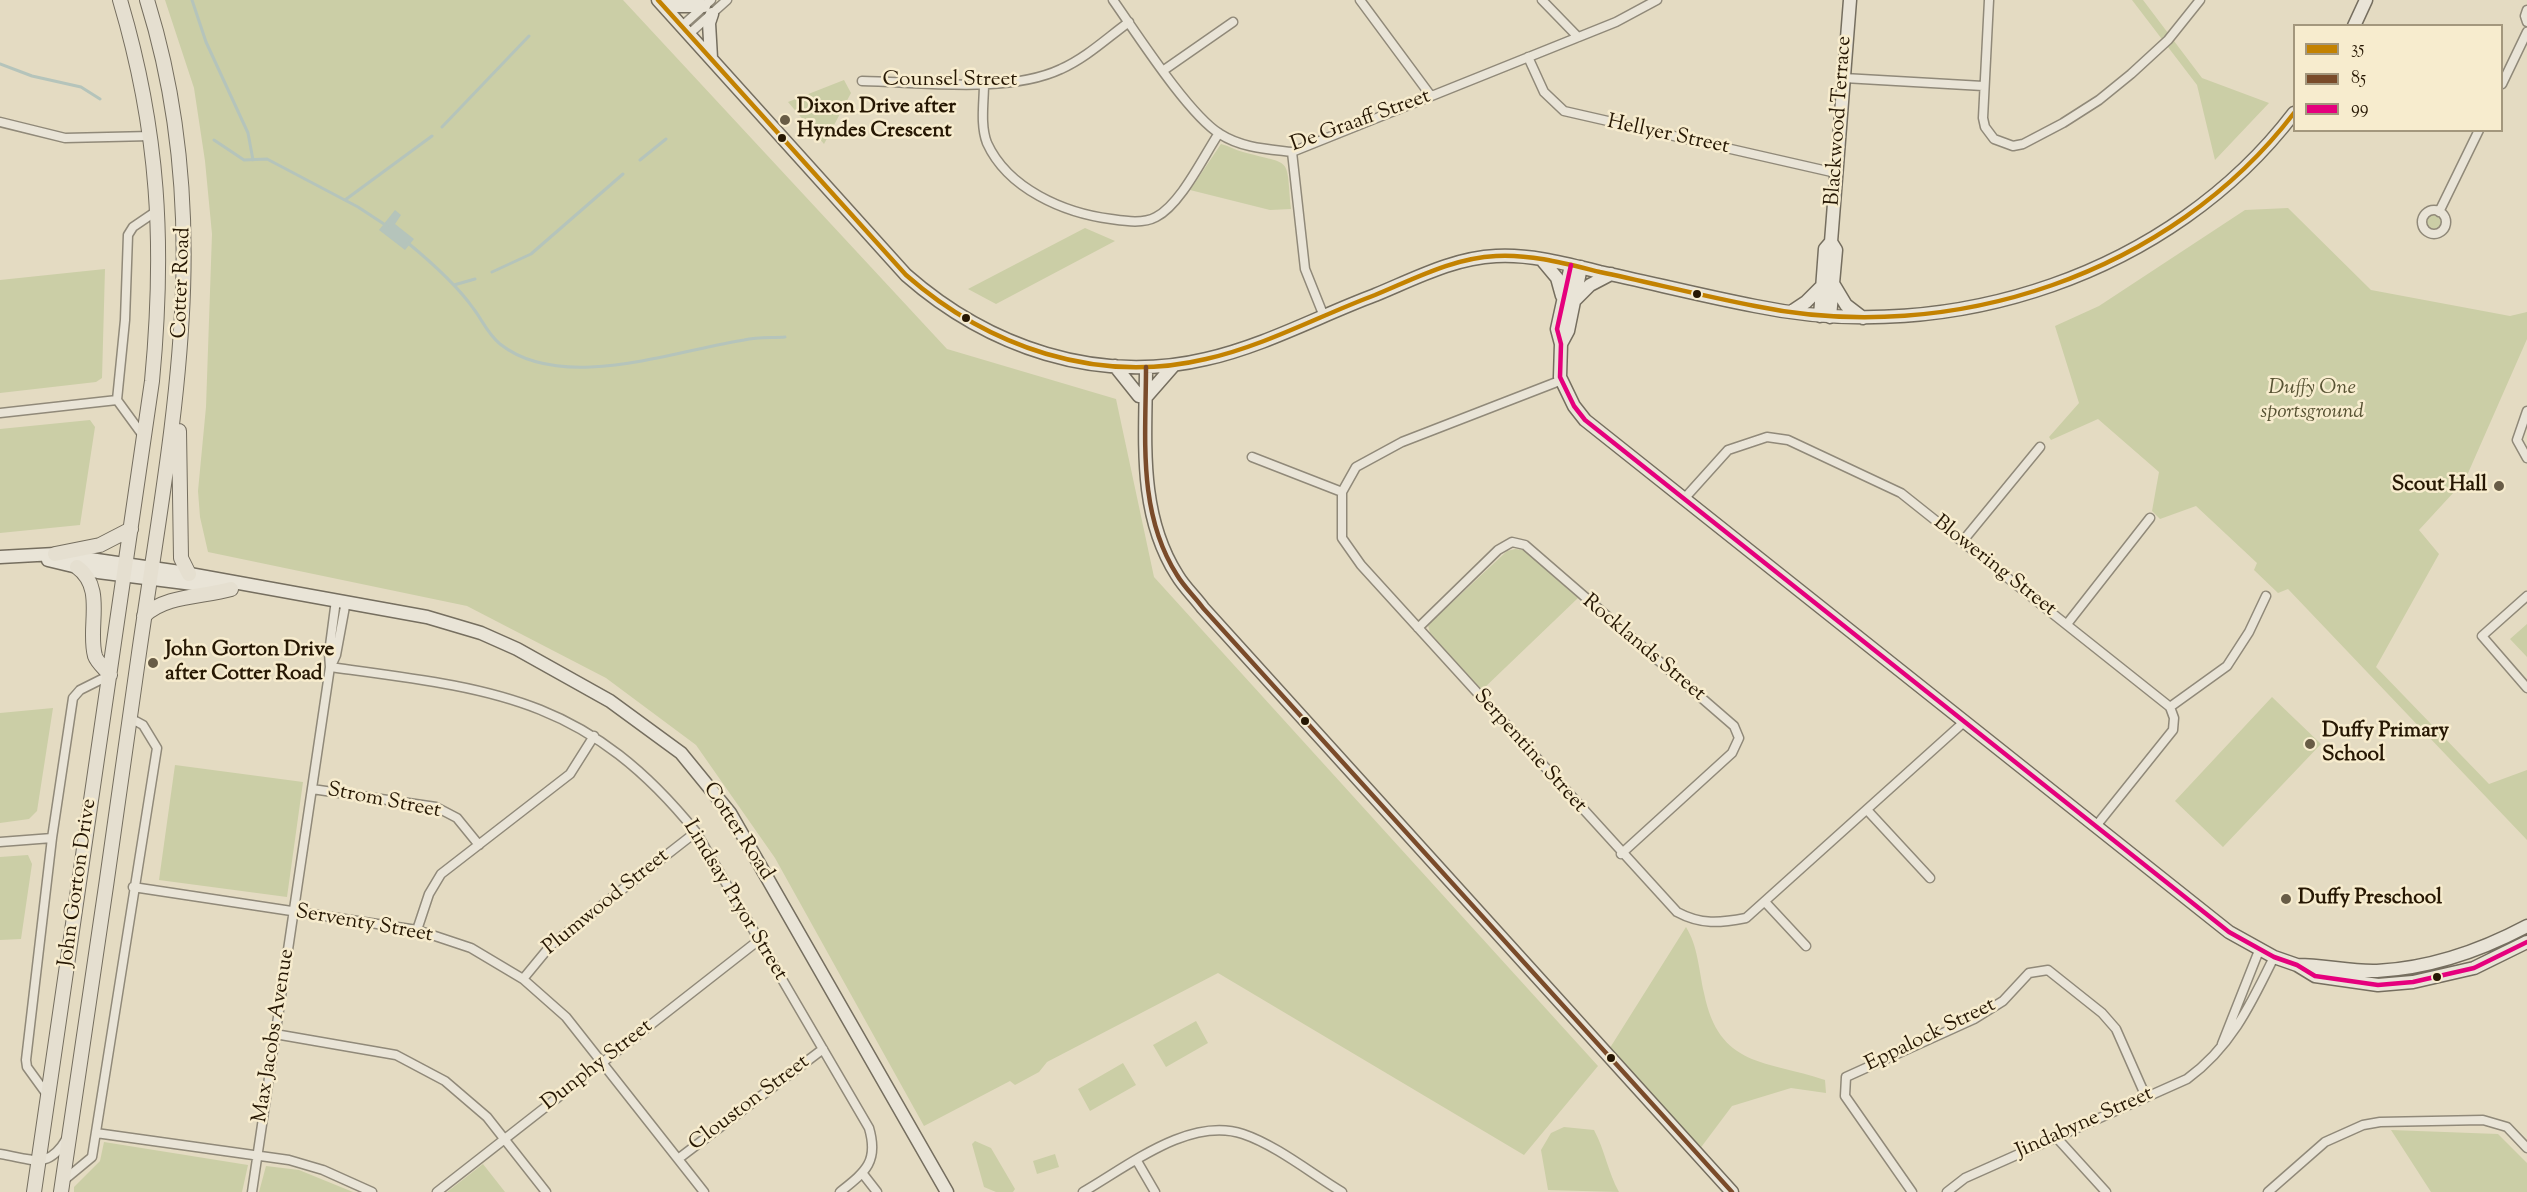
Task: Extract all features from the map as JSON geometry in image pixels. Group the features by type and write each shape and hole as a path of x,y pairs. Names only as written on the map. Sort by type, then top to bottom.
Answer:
{"main road":[{"name":"Cotter Road","path":"120,0 138,62 151,136 159,210 157,330 144,438 124,569 231,589 272,590"},
{"name":"Cotter Road","path":"147,0 161,49 175,124 186,230 181,349 151,573"},
{"name":"Blackwood Terrace","path":"1825,316 1828,285 1836,250 1831,242 1850,0"},
{"path":"2355,24 2366,0"},
{"path":"661,3 709,7 711,58"},
{"path":"661,3 906,275 935,300 965,320 1013,344 1075,362 1115,366 1174,365 1227,353 1454,263 1495,256 1576,266 1791,312 1825,316 1863,318 1915,316 1992,303 2066,281 2160,234 2212,196 2267,146 2293,115"},
{"path":"186,230 194,254 194,300 189,364 178,439 181,558 189,574"},
{"path":"1542,260 1557,278 1569,301"},
{"path":"1576,266 1569,301 1557,329 1561,344 1562,380 1574,406 1585,420 2229,932 2274,957 2297,964 2376,971 2434,963 2489,946 2527,926"},
{"path":"1569,301 1590,285 1611,274"},
{"path":"1791,312 1828,285 1846,305 1863,318"},
{"path":"1143,396 1174,365"},
{"path":"1115,366 1143,396"},
{"path":"1142,367 1149,501 1159,536 1177,575 1211,616 1732,1192"},
{"path":"0,557 55,554 100,545 131,529"},
{"path":"26,554 77,567 124,569"},
{"path":"55,554 124,569"},
{"path":"77,567 87,574 92,586 95,657 110,675"},
{"name":"John Gorton Drive","path":"35,1189 124,569"},
{"name":"Cotter Road","path":"151,573 189,574 341,601 427,617 481,633 517,649 610,700 659,734 681,753 729,813 943,1188"},
{"name":"John Gorton Drive","path":"62,1188 151,573"},
{"path":"144,616 154,607 165,602 231,589"},
{"path":"2297,964 2315,976 2354,984 2412,982 2474,968 2527,942"}],"street":[{"path":"686,30 709,7 727,0"},
{"name":"De Graaff Street","path":"1113,0 1192,108 1219,134 1256,148 1292,152 1578,37 1644,9 1657,0"},
{"path":"1360,0 1431,96"},
{"path":"1542,0 1578,37"},
{"path":"1989,0 1983,118 1989,133 2003,144 2023,144 2100,100 2168,40 2200,0"},
{"path":"2527,10 2525,16 2527,22"},
{"name":"Counsel Street","path":"862,81 984,84 1020,82 1063,69 1129,22"},
{"path":"1164,69 1233,22"},
{"path":"2503,80 2527,32"},
{"name":"Hellyer Street","path":"1528,57 1544,92 1564,111 1836,173"},
{"path":"1844,78 1983,86"},
{"path":"984,84 983,122 987,141 995,156 1008,172 1027,188 1055,205 1086,216 1127,222 1145,221 1158,216 1172,205 1219,134"},
{"path":"0,122 65,138 151,136"},
{"path":"2439,212 2478,132"},
{"path":"1292,152 1305,269 1323,314"},
{"path":"144,438 117,400 125,320 128,235 133,227 159,210"},
{"path":"1252,457 1342,492 1356,467 1402,442 1562,380"},
{"path":"0,412 117,400"},
{"path":"2527,411 2517,440 2527,458"},
{"name":"Blowering Street","path":"1683,500 1728,450 1767,437 1788,440 1901,493 2170,706"},
{"path":"1962,542 2040,447"},
{"name":"Serpentine Street","path":"1342,492 1342,538 1361,565 1621,854 1677,912 1693,920 1716,924 1746,918 1766,903 1964,722"},
{"path":"2067,624 2150,518"},
{"name":"Rocklands Street","path":"1418,628 1498,550 1512,542 1525,545 1734,726 1739,738 1732,753 1621,854"},
{"path":"2096,826 2174,730 2174,718 2170,706 2227,666 2249,632 2266,596"},
{"path":"2527,596 2482,636 2527,688"},
{"name":"Max Jacobs Avenue","path":"252,1192 330,667 336,656 341,601"},
{"name":"Lindsay Pryor Street","path":"330,667 475,688 555,714 594,736 634,765 667,797 696,832 869,1128 874,1146 871,1159 863,1174"},
{"path":"48,1096 27,1067 26,1060 52,838 73,698 80,690 110,675"},
{"name":"John Gorton Drive","path":"62,1188 92,1157 133,887 157,748 143,725 130,718"},
{"path":"417,930 429,894 441,874 570,774 594,736"},
{"name":"Strom Street","path":"312,789 436,807 457,818 479,845"},
{"path":"1868,811 1930,878"},
{"name":"Plumwood Street","path":"523,979 551,945 696,832"},
{"path":"0,842 52,838"},
{"name":"Serventy Street","path":"133,887 417,930 471,948 523,979 566,1017 704,1192"},
{"path":"1766,903 1806,946"},
{"name":"Dunphy Street","path":"437,1192 759,940"},
{"name":"Jindabyne Street","path":"2220,1050 2260,948"},
{"name":"Jindabyne Street","path":"1947,1192 1965,1178 2187,1078 2205,1066 2238,1028 2274,957"},
{"name":"Eppalock Street","path":"1912,1192 1845,1096 1846,1077 1974,1019 2003,1000 2029,973 2048,970 2102,1013 2116,1029 2146,1097"},
{"path":"275,1034 396,1055 445,1081 487,1117 546,1192"},
{"name":"Clouston Street","path":"678,1159 823,1049"},
{"path":"2272,1191 2325,1142 2362,1125 2380,1122 2482,1120 2507,1127 2527,1148"},
{"path":"1083,1192 1186,1134 1211,1130 1231,1131 1255,1139 1342,1192"},
{"path":"0,1154 46,1161 53,1158 70,1133"},
{"path":"96,1133 290,1160 323,1170 372,1192"},
{"path":"2056,1137 2106,1192"},
{"path":"1137,1161 1155,1192"},
{"path":"840,1192 863,1174 877,1192"}],"green space":[{"path":"165,0 623,0 947,349 1116,399 1154,577 1598,1066 1524,1155 1218,973 1047,1062 1039,1072 1015,1085 1010,1081 924,1126 775,858 696,745 606,678 467,606 208,552 200,517 198,491 206,407 212,234 205,161 194,88"},
{"path":"2132,0 2143,0 2202,78 2269,103 2215,160 2197,85"},
{"path":"844,80 851,93 824,144 788,102"},
{"path":"1221,144 1284,165 1287,170 1291,209 1270,210 1190,190"},
{"name":"Duffy One sportsground","path":"2288,208 2371,290 2510,316 2527,312 2527,339 2465,480 2419,530 2439,554 2376,667 2489,784 2527,770 2527,840 2288,589 2278,593 2254,570 2257,563 2196,506 2160,519 2152,511 2159,472 2098,419 2051,440 2049,437 2079,403 2055,326 2099,306 2245,210"},
{"path":"2434,211 2444,218 2445,222 2438,232 2434,233 2424,226 2423,222 2430,212"},
{"path":"1085,228 1115,241 996,304 968,289"},
{"path":"105,269 102,378 96,382 0,393 0,280"},
{"path":"90,420 95,427 80,525 0,533 0,429"},
{"path":"1524,550 1578,598 1482,690 1430,633 1428,625 1507,551"},
{"path":"2527,624 2527,657 2510,639"},
{"path":"2272,697 2321,744 2223,847 2175,801"},
{"path":"53,708 37,811 29,819 0,823 0,713"},
{"path":"175,765 303,782 287,897 159,880"},
{"path":"28,855 32,864 21,939 0,940 0,857"},
{"path":"1686,927 1696,950 1711,1017 1721,1035 1733,1048 1748,1057 1825,1080 1826,1093 1791,1088 1732,1106 1699,1150 1608,1051"},
{"path":"1196,1021 1208,1043 1166,1067 1153,1045"},
{"path":"1123,1063 1136,1085 1090,1111 1078,1089"},
{"path":"1564,1127 1594,1130 1619,1192 1548,1190 1541,1150 1551,1133"},
{"path":"2391,1130 2498,1134 2527,1163 2527,1192 2431,1192"},
{"path":"975,1141 991,1148 1015,1189 1013,1192 996,1192 984,1187 972,1144"},
{"path":"104,1142 248,1165 242,1192 74,1192 74,1187 100,1161"},
{"path":"1055,1154 1059,1167 1037,1174 1033,1161"},
{"path":"483,1164 505,1192 447,1192"},
{"path":"266,1166 299,1170 353,1192 259,1192"}],"shaded area":[{"path":"395,210 401,215 395,224 414,239 405,250 379,230"}],"waterway":[{"path":"192,0 206,42 248,133 253,160"},
{"path":"442,127 529,36"},
{"path":"0,64 32,76 81,87 100,99"},
{"path":"345,200 432,136"},
{"path":"640,160 666,139"},
{"path":"214,140 244,160 267,159 358,207 387,226"},
{"path":"492,272 531,254 623,174"},
{"path":"408,243 459,290 500,344 525,358 554,366 619,365 749,339 785,337"},
{"path":"454,285 475,279"}],"transit line":[{"name":"35","path":"658,0 906,275 938,300 972,322 1008,340 1046,354 1085,363 1125,367 1165,366 1228,353 1270,339 1434,270 1464,261 1496,256 1549,260 1755,306 1829,316 1905,316 1979,305 2052,285 2121,256 2185,217 2244,169 2293,114"},
{"name":"99","path":"1571,265 1557,329 1561,344 1560,377 1574,406 1585,420 2229,932 2315,976 2378,985 2413,982 2474,968 2527,942"},
{"name":"85","path":"1146,367 1145,447 1150,500 1155,526 1164,551 1180,579 1203,608 1732,1192"}],"place":[{"name":"Dixon Drive after Hyndes Crescent","path":"785,120"},
{"name":"Scout Hall","path":"2499,486"},
{"name":"John Gorton Drive after Cotter Road","path":"153,663"},
{"name":"Duffy Primary School","path":"2310,744"},
{"name":"Duffy Preschool","path":"2286,899"}]}
